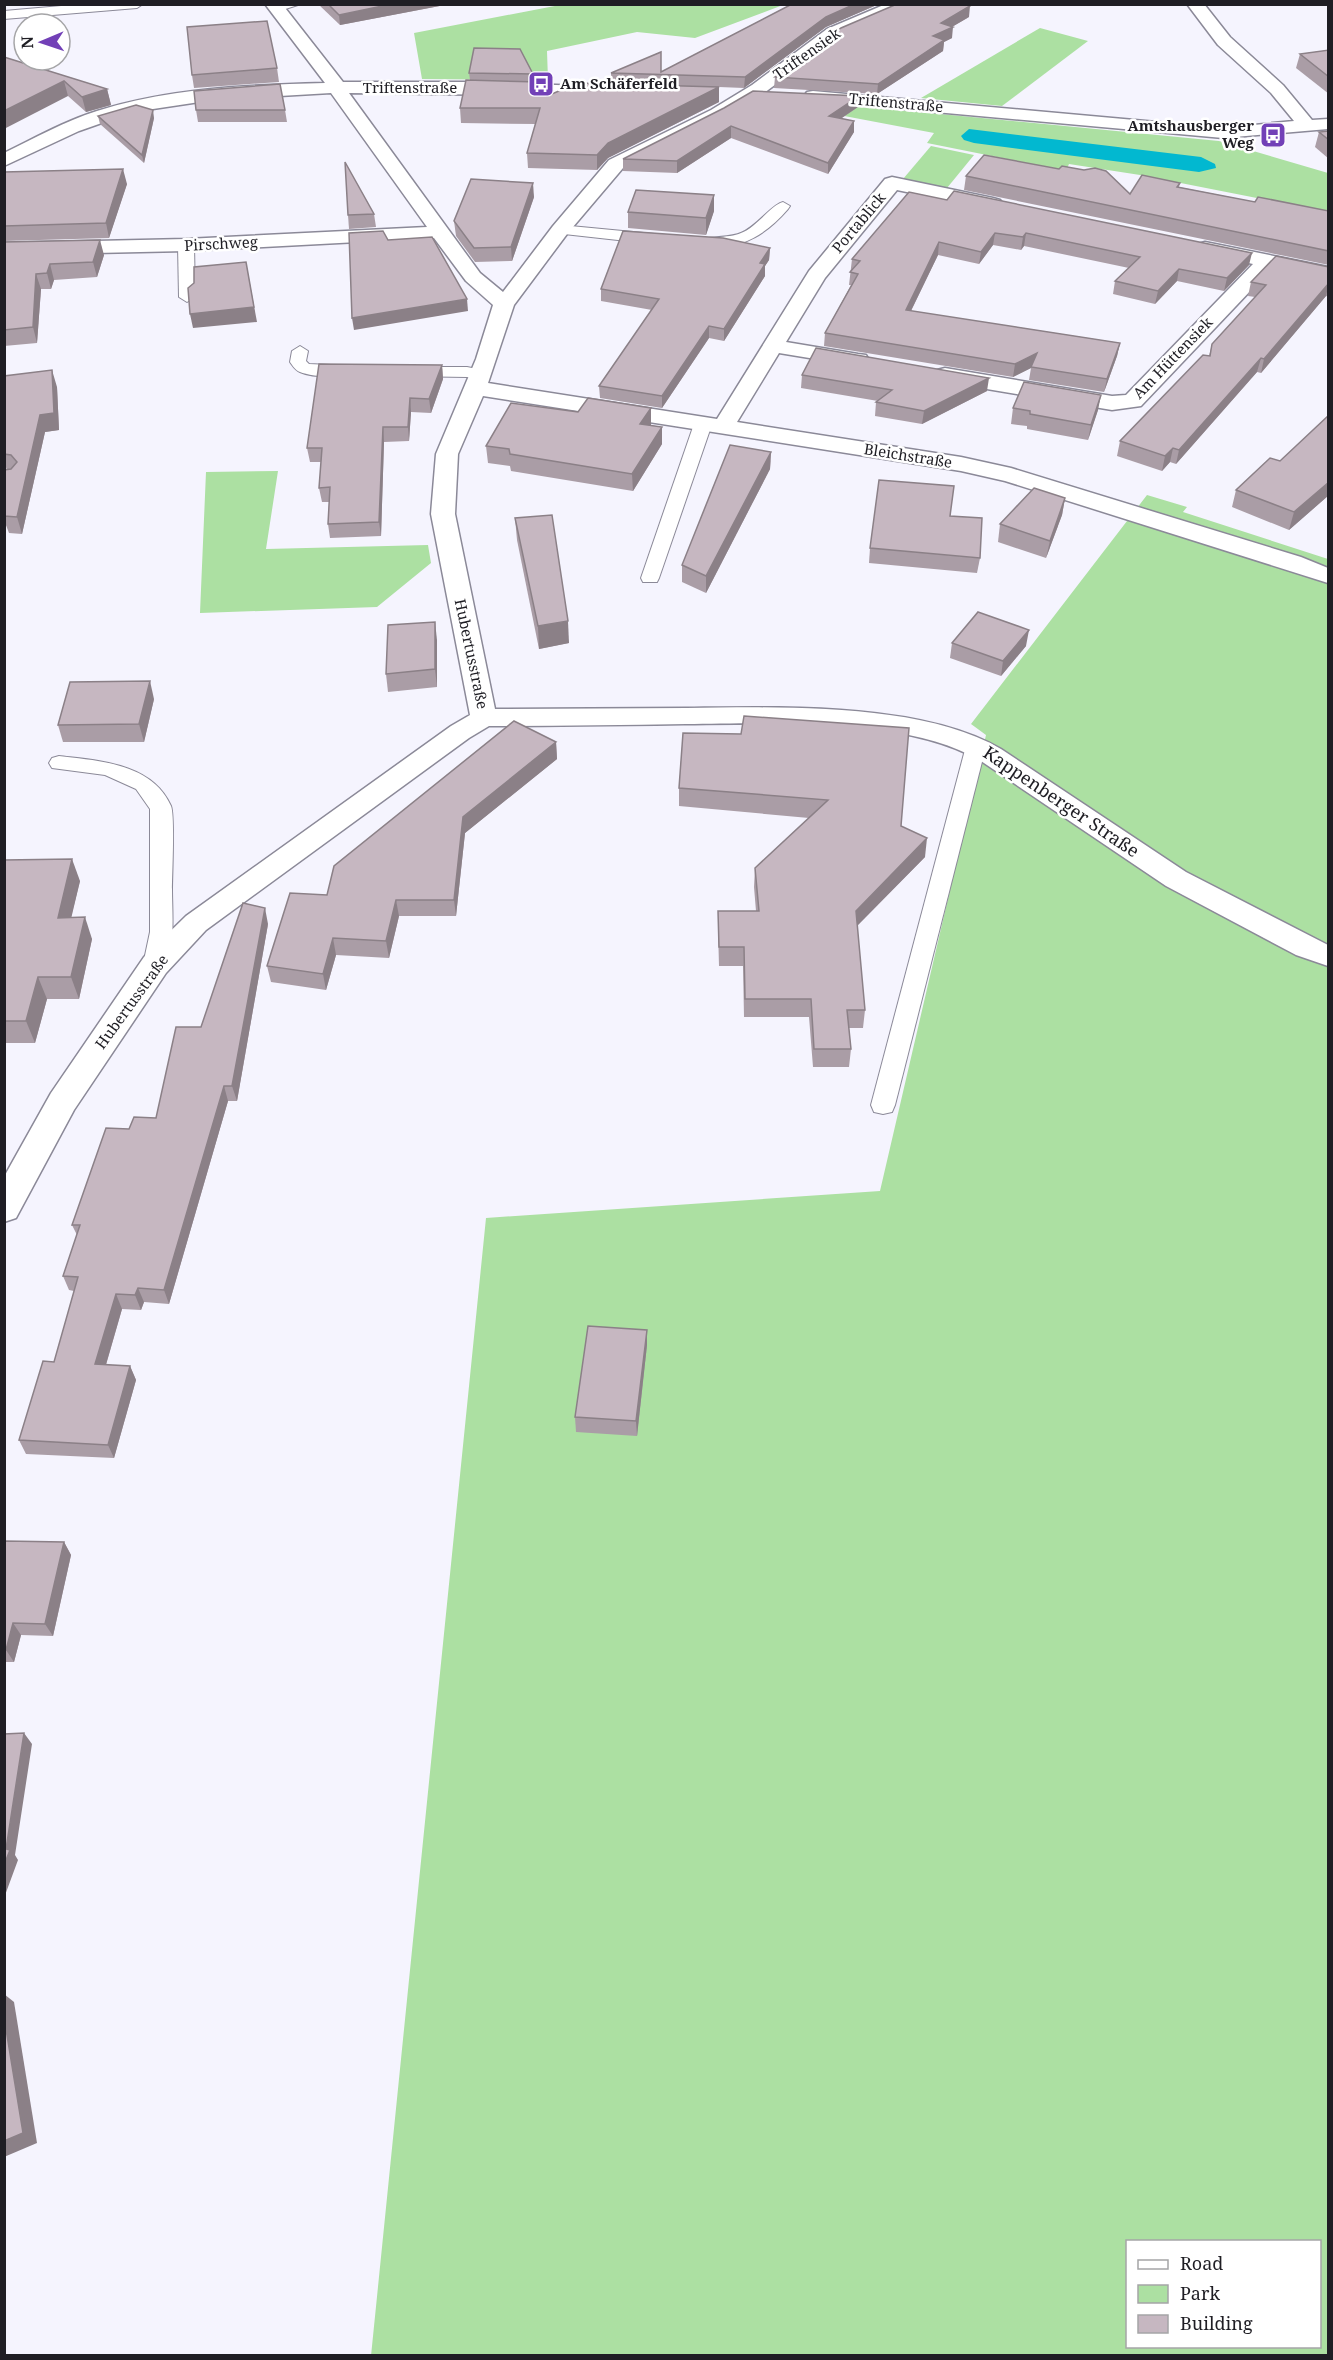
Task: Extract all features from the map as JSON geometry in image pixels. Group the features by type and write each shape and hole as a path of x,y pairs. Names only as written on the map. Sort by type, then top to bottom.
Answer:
{"street":[{"name":"Triftensiek","path":"749,94 832,33 901,4"},
{"path":"1195,4 1224,41 1277,89 1308,127"},
{"path":"275,6 473,277 504,304"},
{"name":"Triftenstraße","path":"4,161 76,124 117,111 157,102 221,94 336,88 620,91"},
{"name":"Triftenstraße","path":"714,93 787,95 1223,133 1329,124"},
{"name":"Hubertusstraße","path":"4,1209 62,1102 154,965 196,922 460,732 484,718 442,514 447,454 478,381 504,304 560,231 616,165 717,114 749,94"},
{"name":"Portablick","path":"713,425 773,346 816,275 892,183 1010,207"},
{"name":"Pirschweg","path":"4,249 186,245 424,234 438,231"},
{"path":"1185,244 1329,273"},
{"name":"Am Hüttensiek","path":"925,372 1112,404 1132,401 1267,261"},
{"path":"773,346 878,364"},
{"name":"Bleichstraße","path":"478,381 713,425 961,464 1011,475 1318,572"},
{"path":"1318,572 1329,550"},
{"name":"Kappenberger Straße","path":"484,718 772,715 863,720 939,733 976,746 1176,879 1307,948 1329,956"}],"lane":[{"path":"4,15 137,4"},
{"path":"275,6 296,4"},
{"path":"687,242 721,243 742,240 775,216 783,206"},
{"path":"560,231 666,240"},
{"path":"186,245 188,297"},
{"path":"300,351 298,362 308,370 373,371"},
{"path":"397,372 467,372 478,381"},
{"path":"650,578 713,425"},
{"path":"884,1105 976,746"},
{"path":"58,763 109,770 143,784 161,808 161,932 154,965"}],"green space":[{"path":"560,5 783,5 695,38 637,32 547,51 548,80 422,79 414,33"},
{"path":"1040,28 1088,41 1002,106 921,98"},
{"path":"837,104 1219,141 1328,173 1328,212 1140,175 1069,164 1066,171 927,143 934,133 839,115"},
{"path":"931,146 974,155 947,188 903,179"},
{"path":"278,471 266,549 428,545 431,563 377,607 200,613 206,472"},
{"path":"1147,495 1187,507 1183,512 1328,559 1328,2355 371,2356 486,1218 880,1191 986,735 971,724"}],"water":[{"path":"969,129 1201,157 1215,164 1216,168 1199,172 974,143 964,140 961,136"}],"building":[{"path":"328,4 392,4 339,15"},
{"path":"792,4 855,4 826,17 745,77 611,73 661,52 661,72"},
{"path":"897,4 965,4 970,6 941,23 953,27 933,36 944,40 878,84 775,77 841,28"},
{"path":"267,21 277,68 192,75 187,27"},
{"path":"474,48 520,49 533,74 469,73"},
{"path":"1329,50 1329,77 1300,54"},
{"path":"4,57 12,59 12,72 52,72 107,89 82,97 64,81 4,111"},
{"path":"466,80 540,82 547,96 578,83 719,87 608,143 597,155 527,153 540,108 460,108"},
{"path":"280,84 285,110 196,110 194,91"},
{"path":"753,91 859,96 829,116 854,121 828,163 731,126 677,161 623,159 724,108"},
{"path":"136,105 153,110 142,155 98,116"},
{"path":"1329,131 1329,140 1319,132"},
{"path":"984,155 1059,169 1062,166 1084,170 1095,168 1106,171 1130,194 1142,175 1180,183 1177,187 1255,202 1258,197 1329,211 1329,251 966,176"},
{"path":"345,162 374,214 348,215"},
{"path":"123,169 106,223 4,226 4,172"},
{"path":"471,179 533,183 511,247 474,248 454,221"},
{"path":"636,190 714,195 706,218 628,212"},
{"path":"954,191 1252,253 1227,278 1179,269 1158,291 1115,281 1140,257 1026,233 1023,237 995,233 981,252 939,242 906,310 1120,343 1107,379 1031,367 1037,353 1015,364 825,333 858,274 850,272 860,261 852,259 909,192 947,200"},
{"path":"383,231 388,240 432,237 467,299 352,318 349,233"},
{"path":"623,231 723,238 770,248 760,263 765,264 724,329 709,326 662,396 599,386 659,299 601,289"},
{"path":"100,240 93,262 50,264 47,273 36,274 33,327 4,330 4,242"},
{"path":"1276,256 1329,267 1329,283 1264,359 1261,358 1179,450 1173,448 1165,456 1120,441 1203,355 1210,356 1212,344 1266,285 1251,282"},
{"path":"246,262 254,307 190,314 188,288 194,283 194,267"},
{"path":"816,348 989,378 924,411 876,402 892,390 802,375"},
{"path":"319,364 442,365 429,399 410,398 408,427 383,427 379,522 328,524 330,487 319,488 322,448 307,448"},
{"path":"52,370 54,413 40,415 17,517 4,516 4,470 11,469 17,462 11,455 4,454 4,376"},
{"path":"1024,382 1101,395 1091,425 1030,414 1030,411 1013,408"},
{"path":"588,398 651,408 640,424 662,427 632,474 510,454 509,449 486,446 511,403 578,412"},
{"path":"1329,415 1329,482 1294,512 1236,490 1270,458 1280,461"},
{"path":"730,445 771,452 706,576 682,565"},
{"path":"879,480 954,486 950,516 982,518 980,558 870,548"},
{"path":"1034,488 1065,498 1050,541 1000,524"},
{"path":"552,515 568,621 538,626 515,518"},
{"path":"978,612 1029,630 1003,661 952,643"},
{"path":"435,622 435,669 386,674 388,625"},
{"path":"150,681 139,724 58,725 70,682"},
{"path":"744,716 909,728 901,826 927,838 856,911 865,1010 847,1010 851,1049 814,1049 811,999 745,999 744,947 719,947 718,911 759,911 755,868 828,800 679,788 683,733 741,734"},
{"path":"514,721 556,742 463,817 454,900 396,900 386,941 333,938 323,974 267,966 290,893 327,895 334,866"},
{"path":"72,859 58,918 85,917 71,977 38,977 26,1021 4,1021 4,860"},
{"path":"243,903 265,908 232,1086 224,1086 164,1290 138,1288 135,1295 116,1294 95,1364 130,1366 108,1445 19,1440 43,1361 54,1362 78,1277 63,1276 80,1225 72,1225 106,1128 129,1129 134,1117 156,1118 176,1027 201,1027"},
{"path":"588,1326 647,1330 636,1421 575,1417"},
{"path":"4,1541 64,1542 45,1624 13,1623 6,1650 4,1650"},
{"path":"24,1733 6,1849 10,1850 4,1865 4,1734"},
{"path":"4,2017 23,2133 4,2141"}],"place":[{"name":"Am Schäferfeld","path":"541,84"},
{"name":"Amtshausberger Weg","path":"1273,135"}]}
